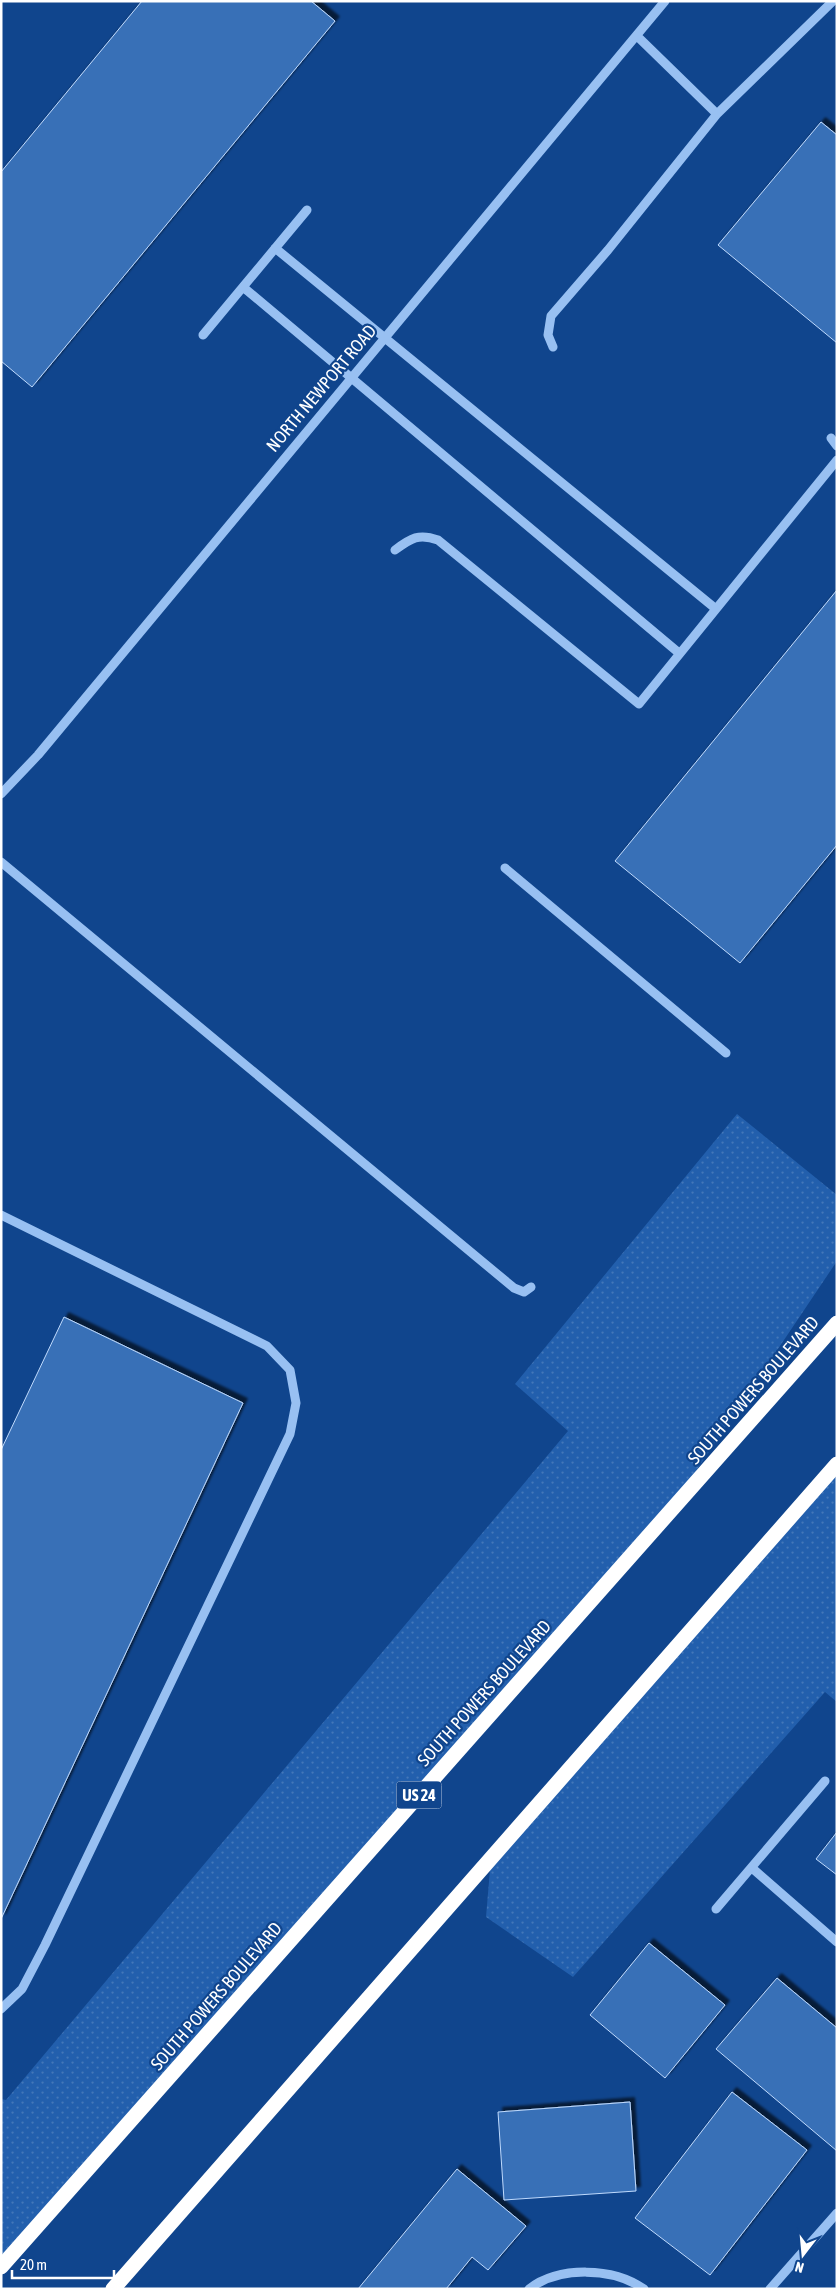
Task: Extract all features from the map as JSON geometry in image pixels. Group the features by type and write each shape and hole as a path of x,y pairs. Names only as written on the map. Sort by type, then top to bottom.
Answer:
{"highway":[{"name":"SOUTH POWERS BOULEVARD","path":"1,2267 837,1323"},
{"path":"113,2289 837,1464"}],"street":[{"name":"NORTH NEWPORT ROAD","path":"1,794 38,755 605,71 637,36 664,1"},
{"path":"553,346 548,336 551,316 608,250 717,114 833,1"},
{"path":"637,36 717,114"},
{"path":"203,335 307,210"},
{"path":"275,248 716,608"},
{"path":"243,287 679,653"},
{"path":"831,438 837,446"},
{"path":"395,550 409,539 426,536 438,540 639,704 837,460"},
{"path":"1,862 514,1288 524,1292 531,1287"},
{"path":"505,868 726,1053"},
{"path":"1,1215 267,1346 290,1370 296,1403 290,1434 49,1936 22,1989 1,2008"},
{"path":"716,1910 825,1781"},
{"path":"752,1868 837,1942"},
{"path":"770,2289 837,2213"},
{"path":"529,2289 540,2281 573,2272 606,2274 635,2283 644,2289"}],"shaded area":[{"path":"737,1114 837,1195 837,1261 665,1517 1,2267 1,2099 6,2100 568,1431 515,1384"},
{"path":"837,1460 837,1702 825,1692 573,1977 486,1917 491,1858"}],"building":[{"path":"142,1 311,1 335,21 32,387 1,361 1,172"},
{"path":"821,122 837,135 837,343 718,245"},
{"path":"837,590 837,845 740,963 615,861"},
{"path":"64,1317 243,1403 1,1919 1,1450"},
{"path":"837,1832 837,1875 816,1859"},
{"path":"649,1943 725,2005 665,2078 590,2015"},
{"path":"777,1978 837,2028 837,2151 716,2049"},
{"path":"732,2092 807,2150 710,2275 635,2218"},
{"path":"630,2102 636,2191 504,2200 498,2112"},
{"path":"457,2169 526,2226 488,2270 472,2257 446,2289 358,2289"}]}
